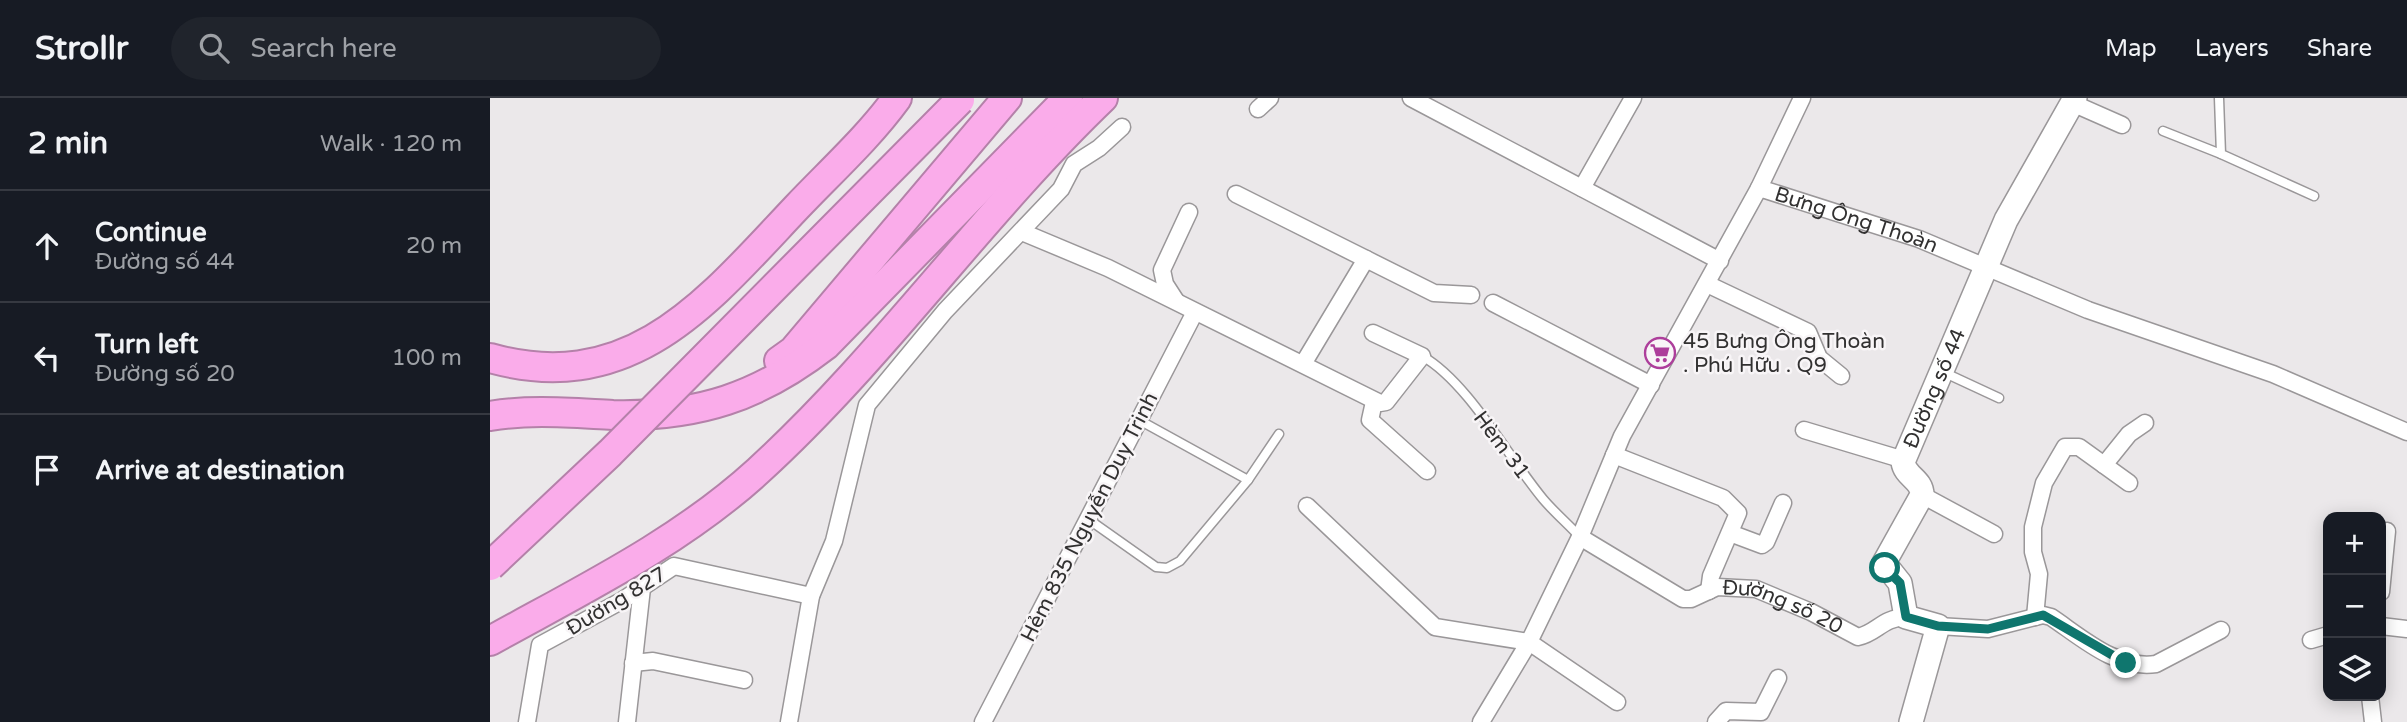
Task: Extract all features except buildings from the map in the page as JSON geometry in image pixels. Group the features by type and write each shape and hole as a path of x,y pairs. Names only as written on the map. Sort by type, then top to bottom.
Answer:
{"highway":[{"path":"490,358 511,364 563,368 607,360 676,327 720,289 897,98"},
{"path":"681,413 729,393 793,351 1007,98"},
{"path":"490,416 540,413 681,413 732,401 790,373 826,345 1068,98"},
{"path":"490,641 645,556 757,471 828,402 1103,98"},
{"path":"490,566 610,453 961,99"}],"street":[{"path":"1411,98 1720,261"},
{"path":"1583,188 1633,98"},
{"path":"1759,188 1802,98"},
{"path":"1986,266 2006,220 2073,100 2122,125"},
{"path":"789,722 811,596 834,541 867,405 945,311 1061,189 1074,164 1099,148 1122,127"},
{"name":"Bưng Ông Thoàn","path":"1481,722 1530,642 1580,537 1614,455 1759,188 1919,239 2088,310 2273,374 2407,432"},
{"path":"1236,194 1434,293 1471,295"},
{"path":"1177,303 1165,284 1162,270 1189,212"},
{"path":"1022,232 1108,268 1374,402 1386,402 1422,356 1373,333"},
{"path":"1303,364 1366,259"},
{"name":"Đường số 44","path":"1922,495 1918,481 1905,470 1904,460 1986,266"},
{"path":"1707,284 1808,332 1819,358 1841,376"},
{"path":"1493,303 1651,385"},
{"name":"Hẻm 835 Nguyễn Duy Trinh","path":"983,722 1195,312"},
{"path":"1374,402 1370,420 1427,471"},
{"path":"2104,465 2129,434 2145,423"},
{"path":"1804,430 1904,460"},
{"path":"2035,617 2039,574 2032,540 2044,484 2065,447 2079,447 2129,483"},
{"path":"1614,455 1723,498 1738,513 1711,576 1709,591"},
{"path":"1994,534 1922,495 1884,558 1885,568 1900,583 1906,617 1938,626 1988,629 2035,617 2051,617 2116,659 2147,666 2221,630"},
{"path":"1730,533 1762,545 1766,542 1783,503"},
{"path":"1307,506 1435,627 1530,642 1617,702"},
{"path":"2383,575 2387,531"},
{"name":"Đường số 20","path":"1580,537 1675,597 1691,600 1726,586 1756,589 1811,612 1858,637 1866,635 1887,619 1906,617"},
{"name":"Đường 827","path":"528,722 540,645 642,588 674,566 811,596"},
{"path":"626,722 642,588"},
{"path":"1911,722 1938,626"},
{"path":"2386,627 2407,629"},
{"path":"2311,640 2323,636"},
{"path":"633,663 653,661 744,680"},
{"path":"1716,722 1726,711 1761,712 1778,678"},
{"path":"2371,701 2373,722"}],"lane":[{"path":"2219,98 2221,154"},
{"path":"2163,131 2314,196"},
{"name":"Hèm 31","path":"1422,356 1439,367 1493,431 1543,499 1580,537"},
{"path":"1943,372 1999,398"},
{"path":"1139,420 1248,480"},
{"path":"1088,519 1156,567 1167,568 1180,561 1248,480 1279,434"}],"place":[{"name":"45 Bưng Ông Thoàn . Phú Hữu . Q9","path":"1660,353"}],"route":[{"path":"1885,568 1900,583 1906,617 1938,626 1988,629 2043,615 2051,617 2126,663"}]}
